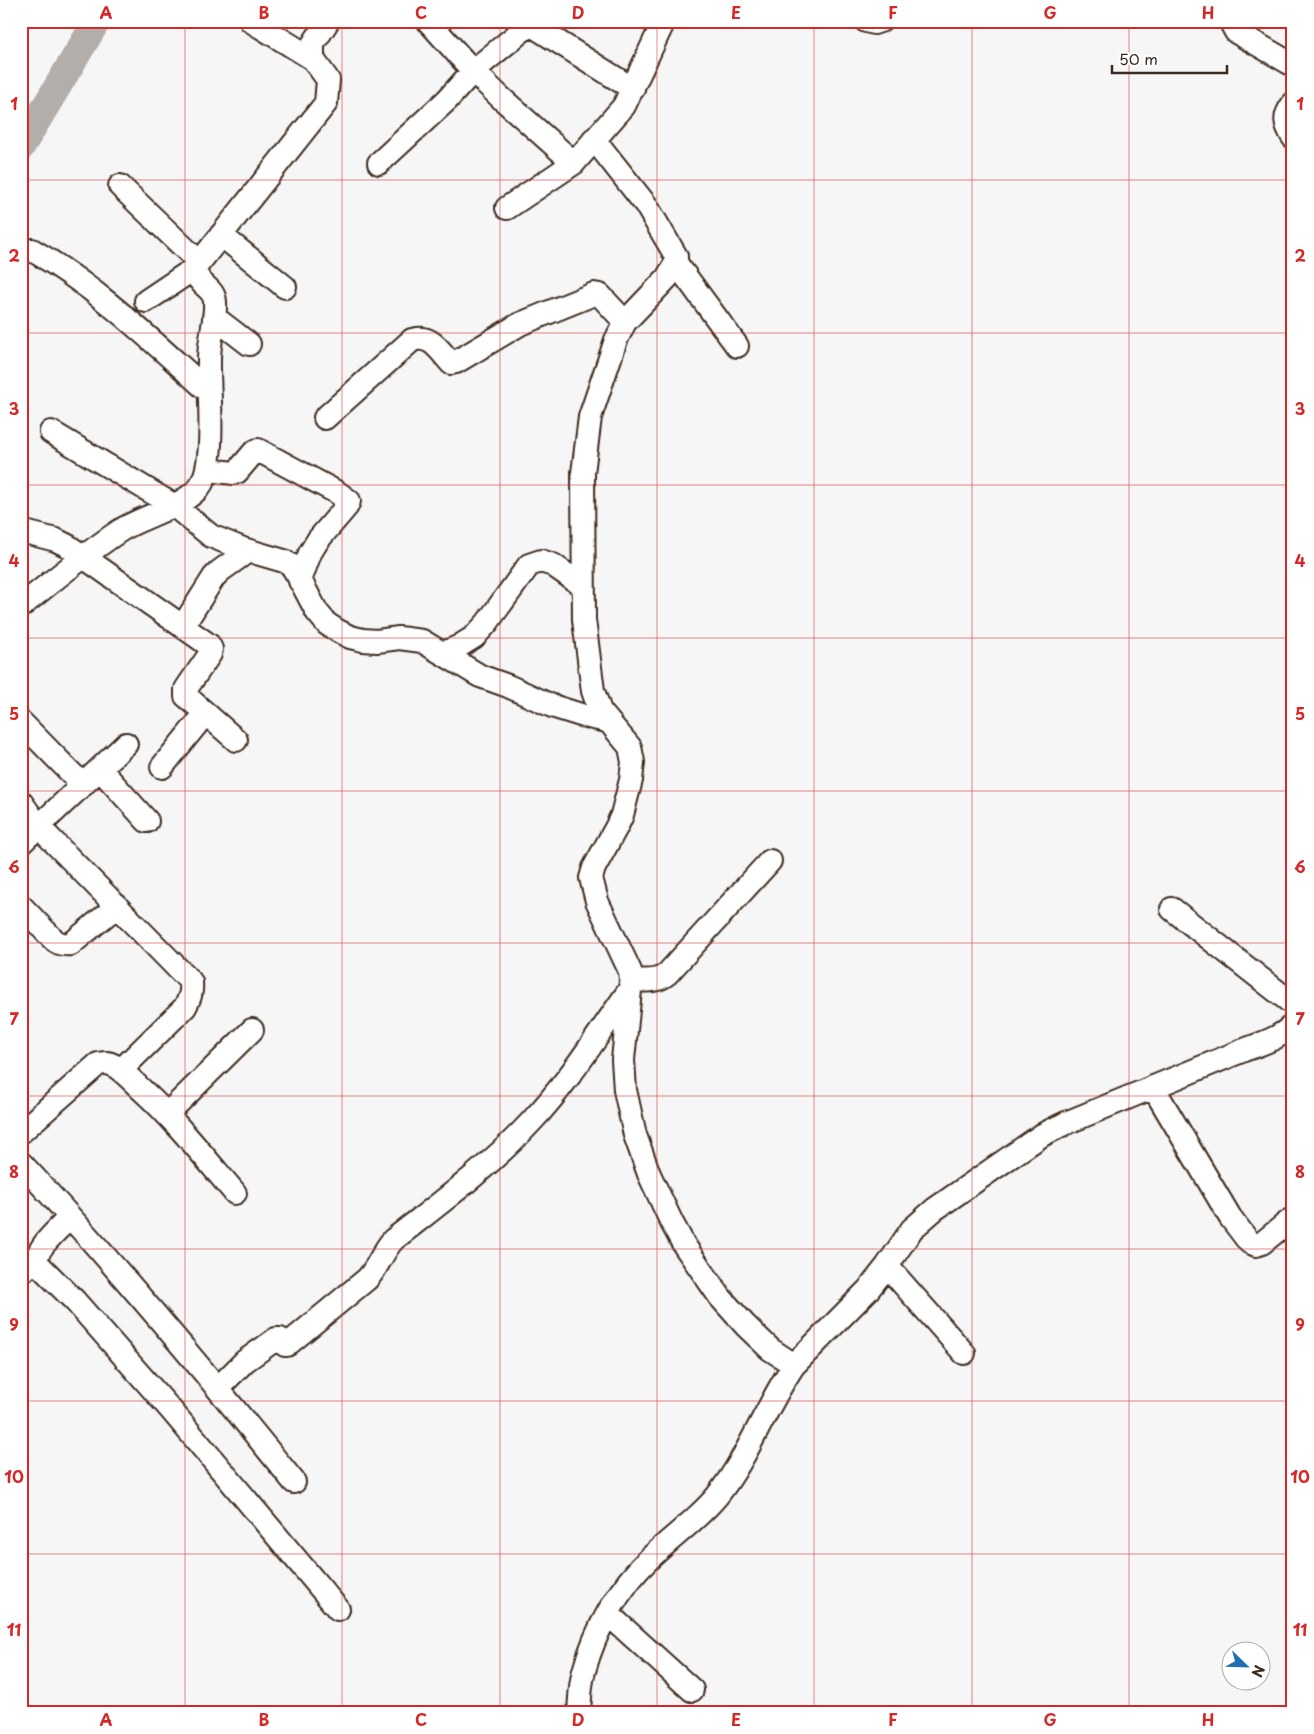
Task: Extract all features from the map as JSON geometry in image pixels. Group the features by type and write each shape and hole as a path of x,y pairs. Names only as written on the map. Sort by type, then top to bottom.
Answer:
{"street":[{"path":"146,301 197,265 326,103 328,80 313,58 251,21"},
{"path":"313,58 313,44 328,21"},
{"path":"428,21 473,71 574,163"},
{"path":"508,208 574,163 624,106 664,21"},
{"path":"866,21 874,24 880,21"},
{"path":"1230,21 1236,32 1293,65"},
{"path":"379,163 447,100 473,71 532,23 633,89"},
{"path":"1293,104 1286,114 1285,121 1293,137"},
{"path":"594,140 652,213 674,251 676,263 667,278 620,331 600,383 590,417 584,460 583,586 586,639 593,691 596,702 607,720 630,747 633,762 631,780 622,816 594,868 591,878 597,901 630,971 623,1060 626,1090 636,1135 649,1174 684,1245 720,1297 770,1349 794,1365"},
{"path":"21,606 82,556 123,529 193,495 203,482 208,470 209,358 215,298 212,292 198,280 197,265 120,186"},
{"path":"221,235 285,287"},
{"path":"32,250 63,268 93,290 210,407"},
{"path":"676,263 738,346"},
{"path":"325,418 412,340 418,338 429,340 451,363 456,362 520,324 594,294 600,295 620,331"},
{"path":"214,317 249,344"},
{"path":"51,432 173,505 211,536 248,551 284,561 291,566 317,612 327,624 338,631 350,637 363,640 412,639 430,645 480,676 508,686 552,706 584,716 607,720"},
{"path":"208,470 237,472 254,452 258,450 330,488 349,501 310,553 300,581"},
{"path":"21,532 56,540 82,556 209,645 211,649 208,658 185,693 188,699 236,740"},
{"path":"183,626 214,577 248,551"},
{"path":"443,653 458,648 487,623 529,565 541,561 553,565 583,586"},
{"path":"162,767 205,714"},
{"path":"21,722 83,785"},
{"path":"21,843 126,744"},
{"path":"100,769 147,821"},
{"path":"21,802 39,827 191,982 189,999 185,1006 121,1070"},
{"path":"218,1388 250,1356 276,1339 280,1339 285,1345 288,1344 373,1274 386,1248 393,1240 487,1165 512,1142 548,1102 630,985 661,979 770,861"},
{"path":"21,906 57,943 64,945 71,944 117,906"},
{"path":"1172,909 1293,1004"},
{"path":"579,1713 584,1672 608,1614 627,1584 649,1559 717,1496 742,1460 785,1378 794,1365 868,1290 912,1229 935,1209 1042,1135 1066,1123 1259,1045 1276,1037 1293,1025"},
{"path":"167,1114 252,1030"},
{"path":"21,1132 98,1064 105,1062 121,1070 167,1114 235,1194"},
{"path":"1154,1087 1225,1209 1249,1242 1256,1245 1262,1243 1293,1218"},
{"path":"21,1163 218,1388 294,1482"},
{"path":"28,1266 41,1248 70,1217"},
{"path":"28,1266 40,1266 75,1301 171,1410 338,1609"},
{"path":"887,1266 964,1354"},
{"path":"608,1614 692,1690"}],"waterway":[{"path":"21,147 97,21"}]}
